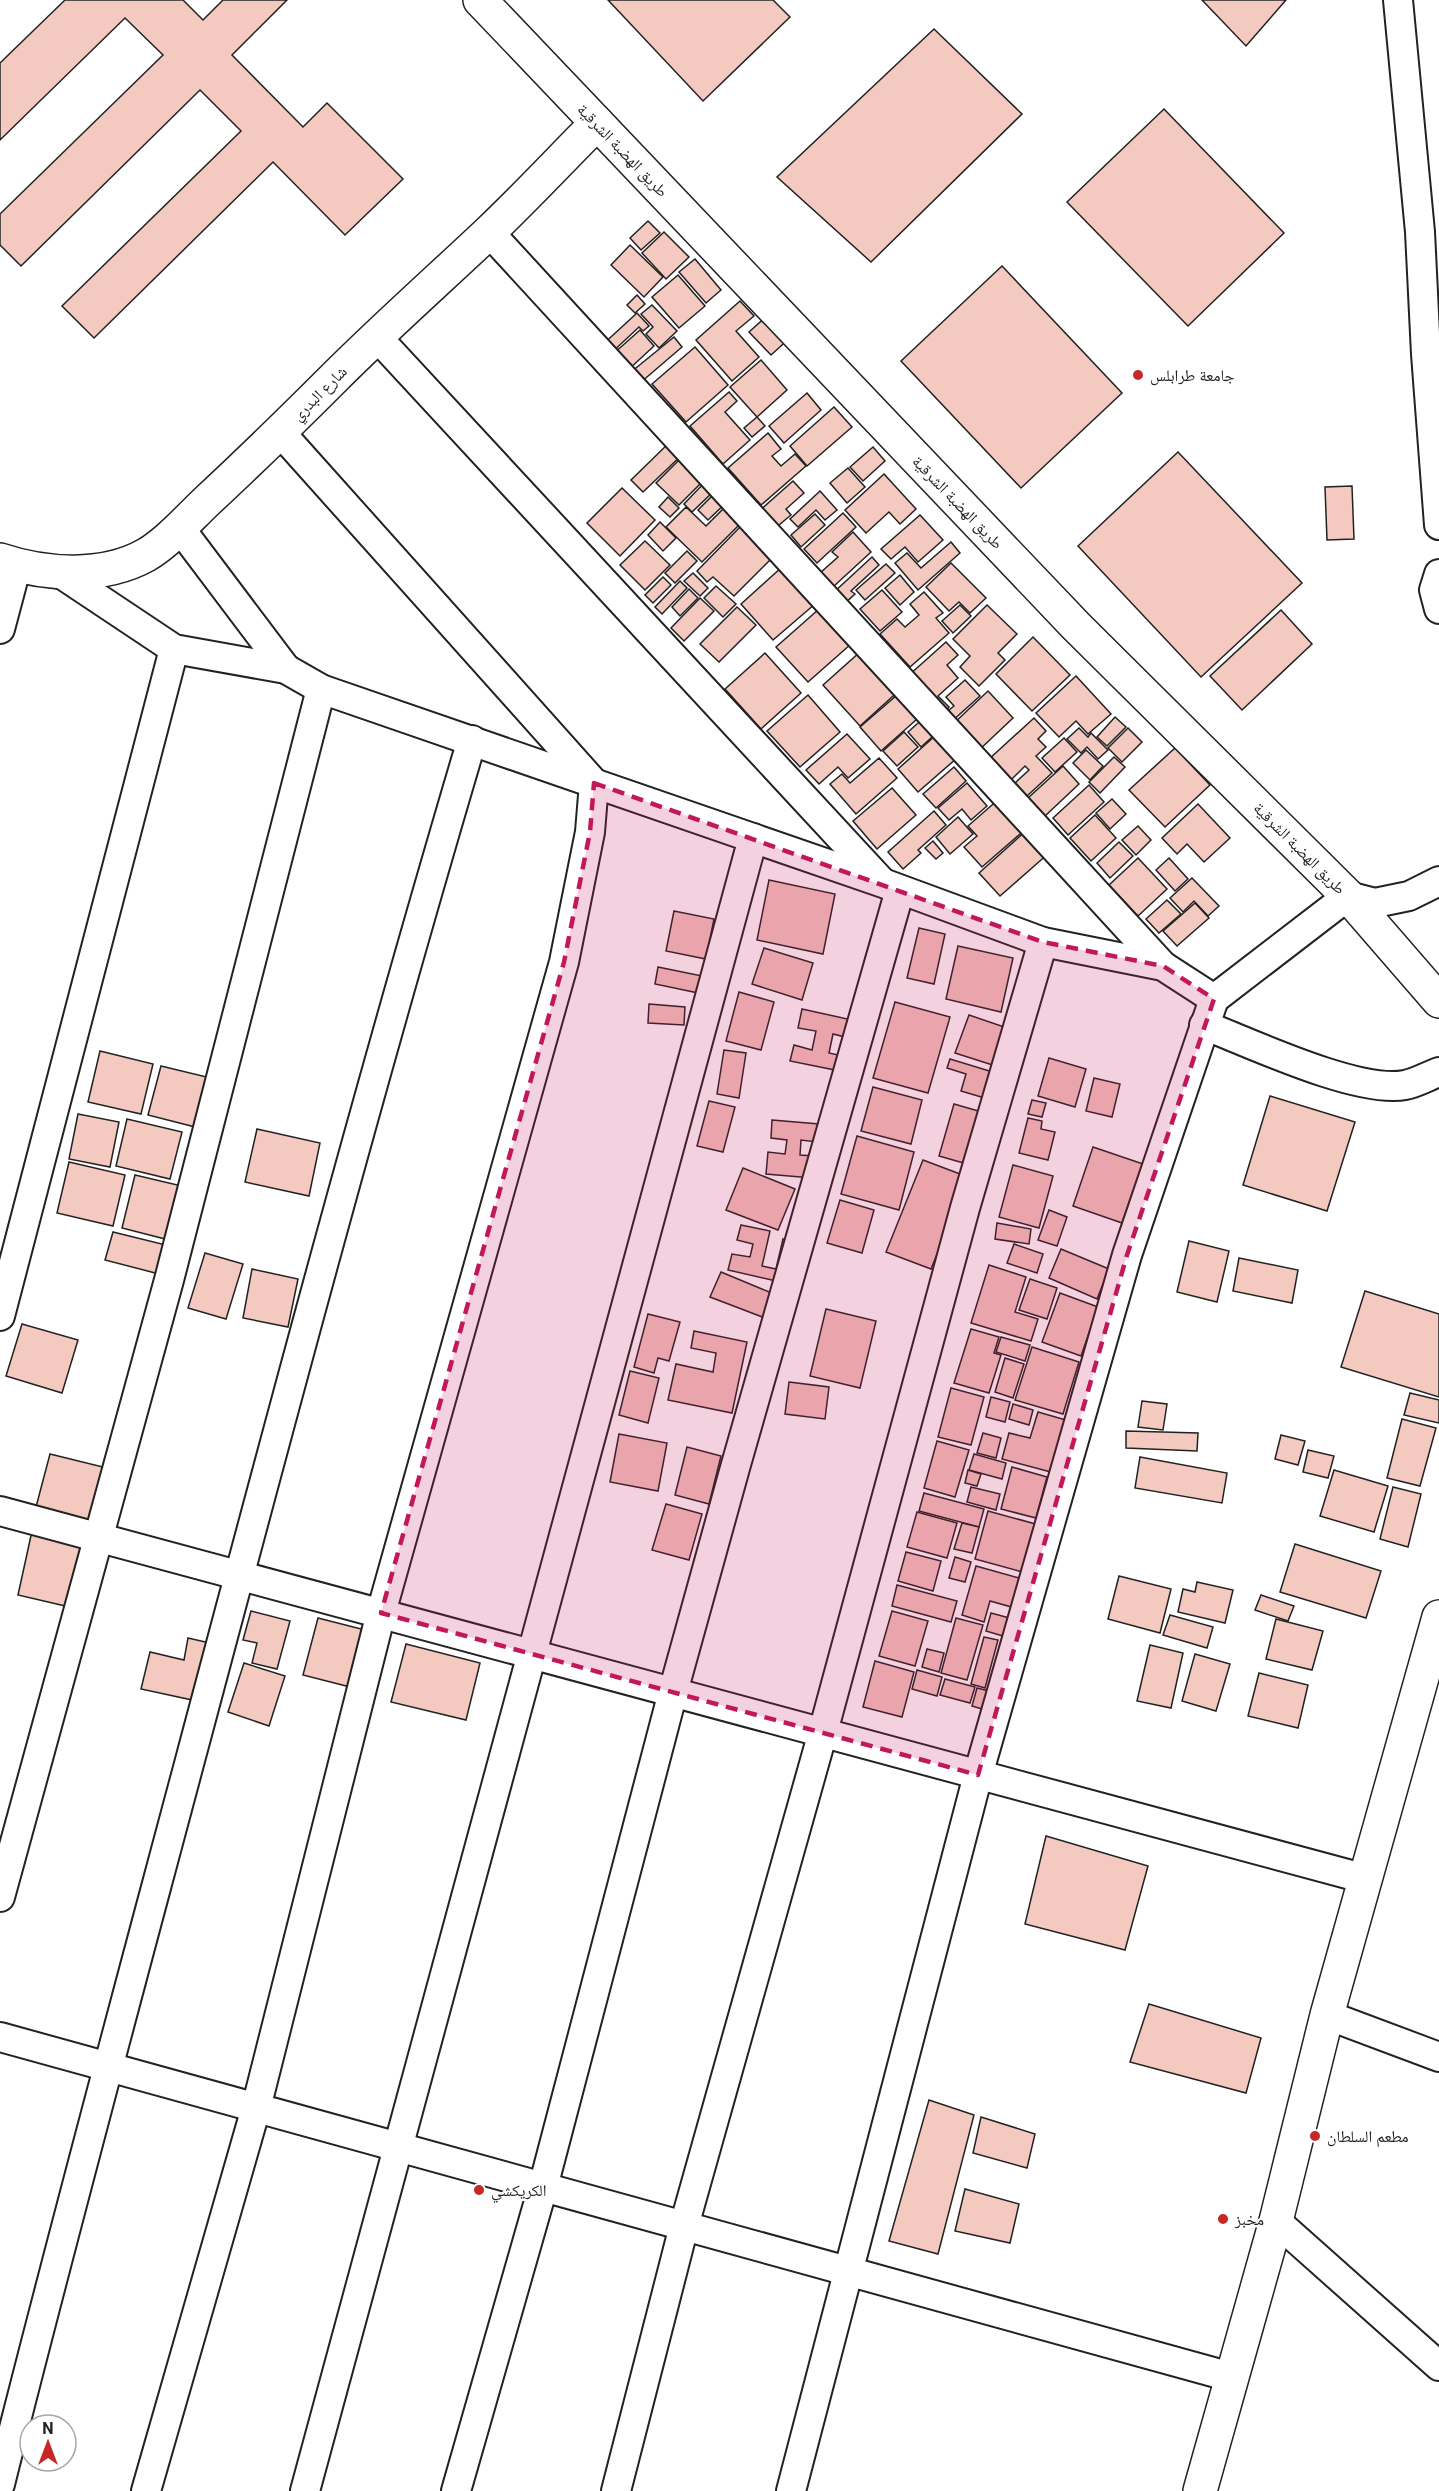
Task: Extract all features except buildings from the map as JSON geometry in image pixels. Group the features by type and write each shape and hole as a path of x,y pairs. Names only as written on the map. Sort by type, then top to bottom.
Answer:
{"main road":[{"name":"طريق الهضبة الشرقية","path":"480,0 1076,626 1348,896 1438,1000"},
{"name":"شارع البدري","path":"8,562 57,571 90,571 116,567 146,554 179,527 280,432 376,336 489,232 597,123"},
{"path":"1200,2491 1276,2221 1327,2015 1439,1617"}],"street":[{"path":"1398,0 1420,232 1426,354 1439,525"},
{"path":"489,232 1163,966 1214,999"},
{"path":"376,336 892,886"},
{"path":"146,2491 256,2108 381,1613 564,962 590,832 594,783 280,432"},
{"path":"179,527 286,669"},
{"path":"0,629 8,562"},
{"path":"57,571 174,649 286,669 321,689 892,886 1043,942 1163,966"},
{"path":"1439,574 1434,590 1435,601 1439,609"},
{"path":"0,1316 174,649"},
{"path":"0,1897 99,1538 244,995 321,689"},
{"path":"0,2484 65,2223 239,1575 403,972 472,740"},
{"path":"305,2491 623,1310 753,838"},
{"path":"791,2491 978,1775 1127,1255 1214,999 1348,896 1375,903 1409,896 1439,881"},
{"path":"456,2491 543,2187 673,1692 892,886"},
{"path":"616,2491 684,2226 823,1732 962,1220 1043,942"},
{"path":"1204,1025 1301,1064 1376,1085 1405,1085 1439,1072"},
{"path":"0,1511 1366,1879"},
{"path":"1327,2015 1439,2057"},
{"path":"0,2037 1231,2377"},
{"path":"1276,2221 1439,2366"}],"highlighted area":[{"path":"594,783 1043,942 1163,966 1214,999 1127,1255 978,1775 381,1613 564,962 590,832"}],"place":[{"name":"جامعة طرابلس","path":"1138,375"},
{"name":"مطعم السلطان","path":"1315,2136"},
{"name":"الكريكشي","path":"479,2190"},
{"name":"مخبز","path":"1223,2219"}]}
